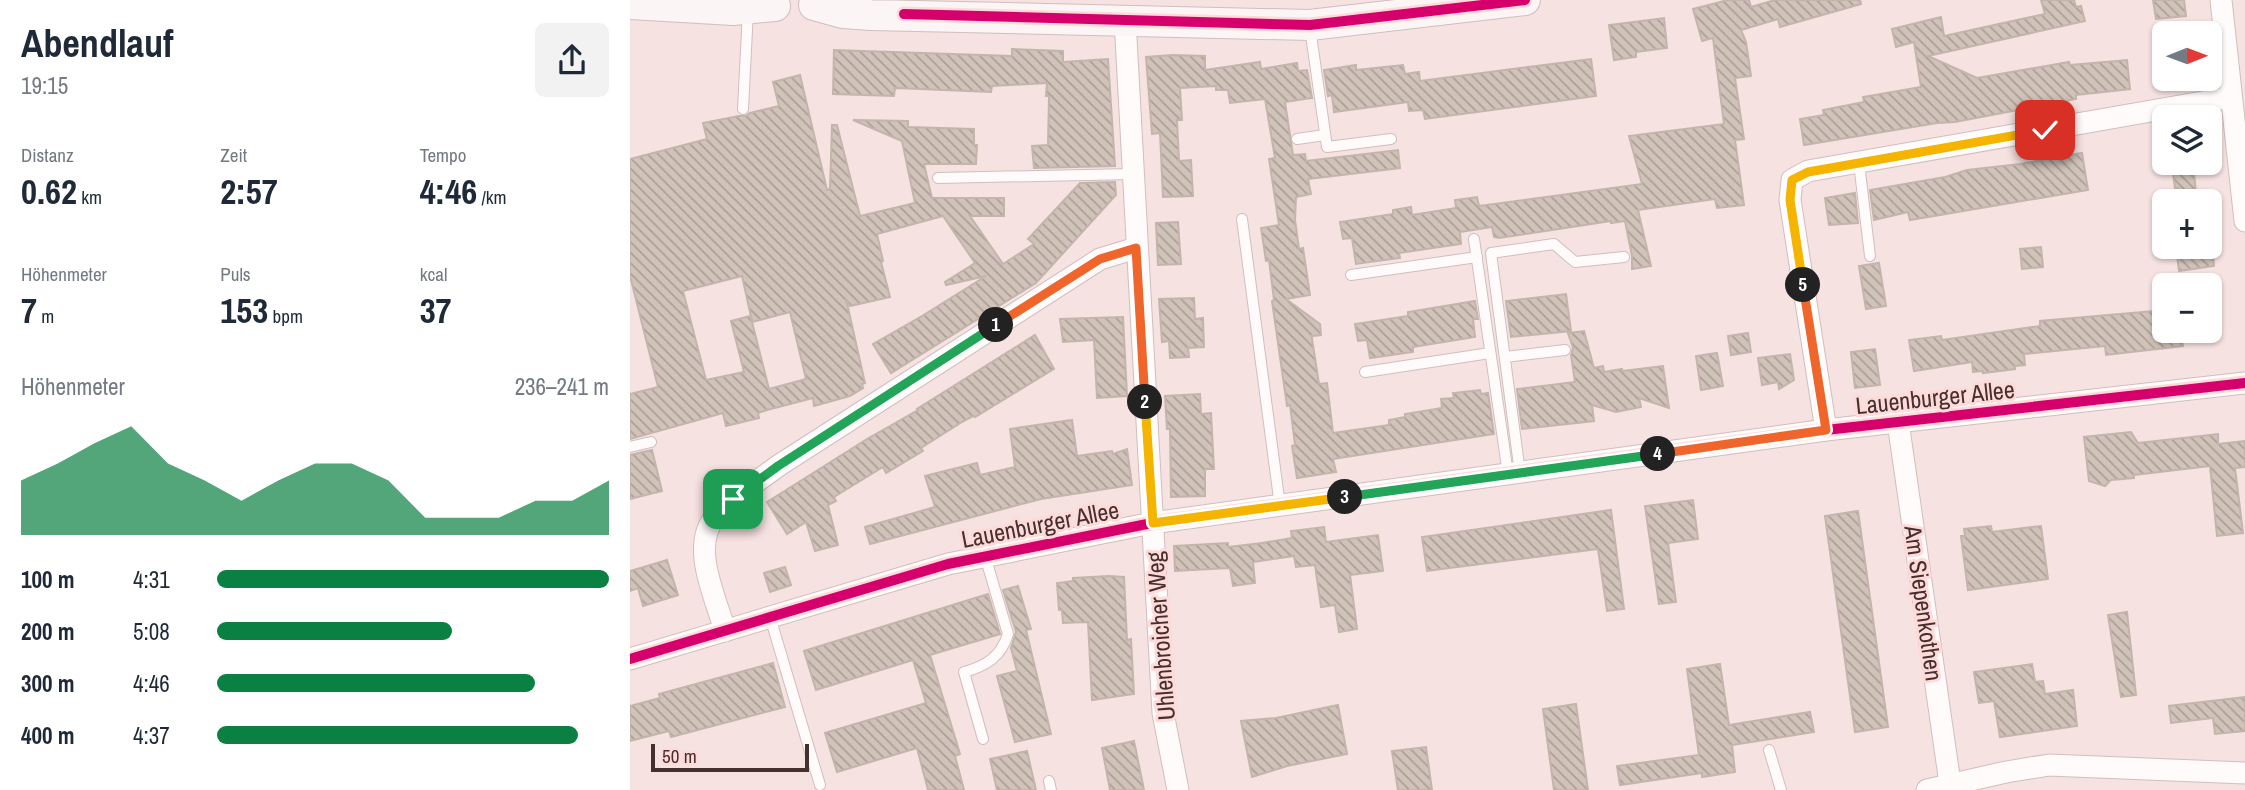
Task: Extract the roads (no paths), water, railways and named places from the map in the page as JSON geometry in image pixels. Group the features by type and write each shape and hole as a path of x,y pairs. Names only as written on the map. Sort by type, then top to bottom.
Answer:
{"main road":[{"path":"859,0 904,14"},
{"path":"630,4 691,3 733,10 765,4 795,13 808,10 816,3 843,13 1310,25 1525,0"}],"street":[{"path":"2221,0 2232,69 2231,97 2241,148 2245,220"},
{"name":"Uhlenbroicher Weg","path":"1125,20 1163,713 1178,790"},
{"path":"1826,430 1790,200 1792,180 1808,172 2231,97"},
{"path":"725,631 705,561 705,541 713,519 733,499 778,466 1100,259 1136,248"},
{"name":"Lauenburger Allee","path":"630,659 948,565 1153,523 1826,430 2245,383"},
{"name":"Am Siepenkothen","path":"1898,422 1951,787"},
{"path":"1927,790 2049,765 2245,772"}],"lane":[{"path":"743,109 765,4"},
{"path":"1310,25 1327,147 1391,139"},
{"path":"1297,139 1325,135"},
{"path":"1859,163 1870,256"},
{"path":"938,178 1133,174"},
{"path":"1242,219 1280,506"},
{"path":"1474,239 1490,353 1514,474"},
{"path":"1514,474 1505,357 1492,253 1554,244 1575,262 1624,257"},
{"path":"1351,275 1477,257"},
{"path":"1505,357 1565,350"},
{"path":"1365,372 1490,353"},
{"path":"630,447 651,442"},
{"path":"983,739 964,672 986,666 1005,645 1008,634 985,556"},
{"path":"770,617 820,785"},
{"path":"1769,750 1781,790"}]}
